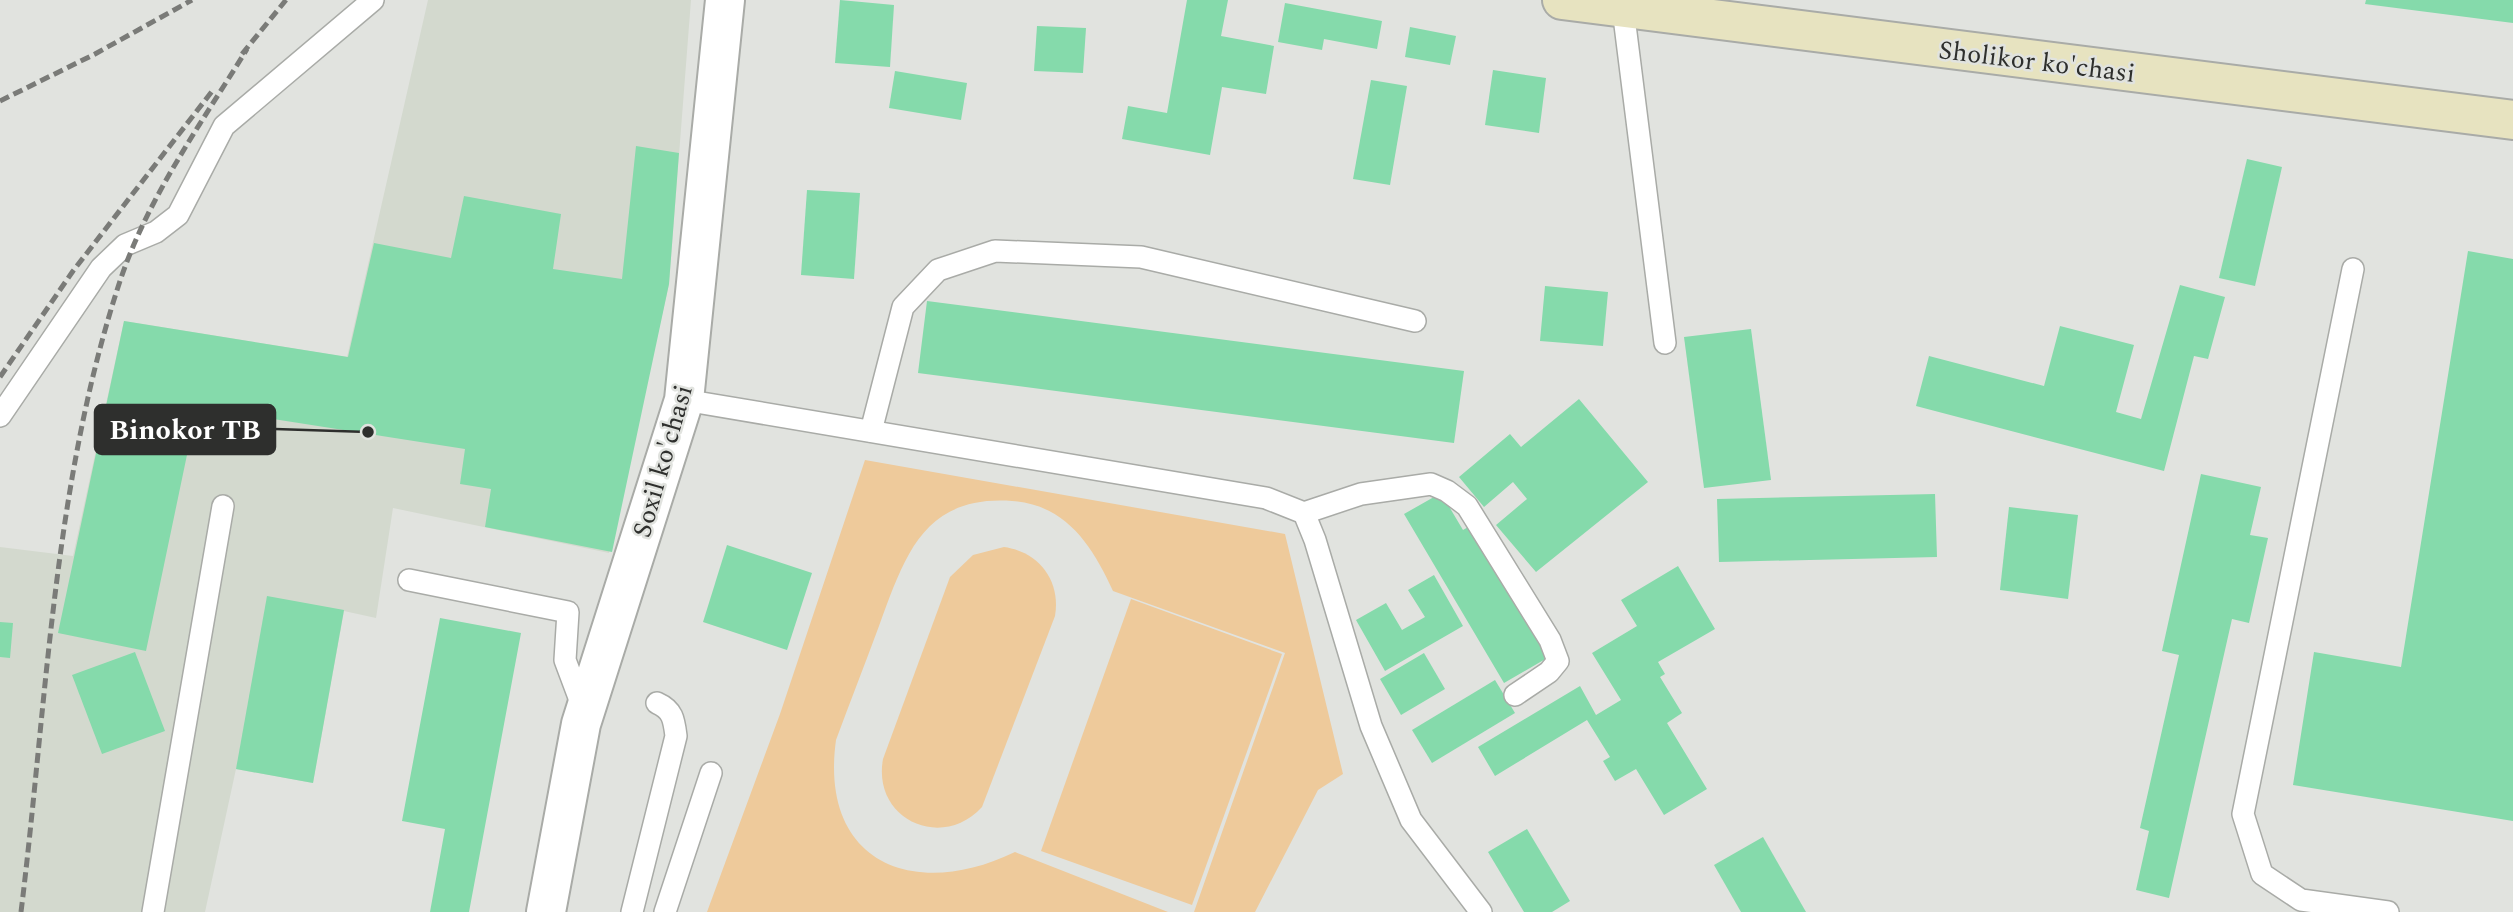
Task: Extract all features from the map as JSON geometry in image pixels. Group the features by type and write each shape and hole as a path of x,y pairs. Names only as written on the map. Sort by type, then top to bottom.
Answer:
{"street":[{"name":"Soxil ko'chasi","path":"546,912 584,713 684,400 725,0"},
{"name":"Sholikor ko'chasi","path":"1562,0 2513,120"}],"lane":[{"path":"0,416 102,268 125,245 156,232 178,215 224,126 373,0"},
{"path":"1623,9 1665,344"},
{"path":"871,431 904,307 938,270 995,251 1141,257 1415,321"},
{"path":"2353,269 2242,814 2262,874 2301,900 2388,912"},
{"path":"684,400 1266,498 1304,513 1361,494 1431,484 1467,506 1550,640 1558,661 1549,673 1515,695"},
{"path":"153,912 223,506"},
{"path":"1304,513 1315,540 1371,726 1411,820 1481,912"},
{"path":"409,580 568,612 565,660 584,713"},
{"path":"632,912 676,736 673,717 666,707 657,703"},
{"path":"665,912 711,773"}],"shaded area":[{"path":"428,0 691,0 669,284 609,553 393,508 376,618 344,611 313,783 236,769 205,912 0,912 0,547 73,556 124,321 347,357"},
{"path":"865,460 1285,534 1343,774 1318,790 1255,912 1194,912 1285,653 1113,591 1096,558 1075,530 1048,510 1012,501 982,502 957,508 938,519 922,535 909,554 898,576 836,740 835,782 843,816 859,842 881,860 909,871 942,872 978,866 1015,852 1168,912 707,912 780,714"},
{"path":"1004,547 1028,555 1045,570 1054,591 1055,616 982,807 966,820 948,827 930,827 913,822 899,813 888,798 882,780 883,759 950,577 973,555"},
{"path":"1131,599 1282,654 1192,905 1041,851"}],"building":[{"path":"840,0 894,5 890,67 835,63"},
{"path":"1187,0 1228,0 1221,36 1274,46 1266,94 1222,87 1210,155 1122,139 1128,106 1167,113"},
{"path":"2366,0 2513,0 2513,23 2365,4"},
{"path":"1285,3 1382,21 1377,49 1324,39 1322,50 1278,42"},
{"path":"1037,26 1086,28 1083,73 1034,71"},
{"path":"1410,27 1456,36 1450,65 1405,57"},
{"path":"1493,70 1546,78 1539,133 1485,125"},
{"path":"895,71 967,83 961,120 889,108"},
{"path":"1371,80 1407,86 1390,185 1353,179"},
{"path":"636,146 679,153 669,284 612,552 485,527 491,489 460,484 465,449 197,407 146,651 58,633 124,321 348,357 374,243 451,258 464,196 561,214 553,269 622,279"},
{"path":"2247,159 2282,167 2255,286 2219,278"},
{"path":"807,190 860,193 854,279 801,275"},
{"path":"2468,251 2513,259 2513,821 2293,785 2314,652 2401,667"},
{"path":"2180,285 2225,297 2208,359 2194,356 2164,471 1916,406 1929,356 2044,386 2060,326 2134,345 2116,412 2141,419"},
{"path":"1545,286 1608,292 1603,346 1540,341"},
{"path":"927,301 1464,371 1454,443 918,373"},
{"path":"1751,329 1771,480 1704,488 1684,337"},
{"path":"1579,399 1648,482 1536,572 1496,525 1527,499 1513,482 1484,507 1459,477 1510,434 1521,447"},
{"path":"2201,474 2261,487 2250,535 2268,538 2249,623 2232,619 2169,898 2136,890 2149,831 2140,828 2179,655 2162,651"},
{"path":"1441,493 1463,530 1477,522 1554,654 1504,683 1404,514"},
{"path":"1935,494 1937,557 1719,562 1717,499"},
{"path":"2009,507 2078,515 2068,599 2000,590"},
{"path":"727,545 812,573 787,650 703,622"},
{"path":"1678,566 1715,629 1658,662 1665,674 1660,677 1682,713 1667,723 1707,789 1664,815 1636,769 1615,781 1603,761 1610,757 1587,720 1495,776 1478,747 1580,686 1596,715 1621,700 1592,653 1637,626 1621,600"},
{"path":"1434,575 1463,626 1385,671 1356,620 1386,603 1402,630 1425,617 1408,590"},
{"path":"267,596 344,610 313,783 236,769"},
{"path":"440,618 521,633 469,912 430,912 445,829 402,821"},
{"path":"0,622 13,623 10,658 0,657"},
{"path":"135,652 165,731 102,754 72,675"},
{"path":"1424,653 1445,689 1401,715 1380,679"},
{"path":"1495,680 1515,713 1432,763 1412,730"},
{"path":"1527,829 1570,901 1552,912 1524,912 1488,852"},
{"path":"1763,837 1806,912 1741,912 1714,865"}],"railway":[{"path":"0,101 95,54 192,0"},
{"path":"242,54 286,0"},
{"path":"21,912 66,514 98,358 120,281 145,220 160,190 247,49"},
{"path":"0,377 73,271 213,90"}],"place":[{"name":"Binokor TB","path":"368,432"}]}
